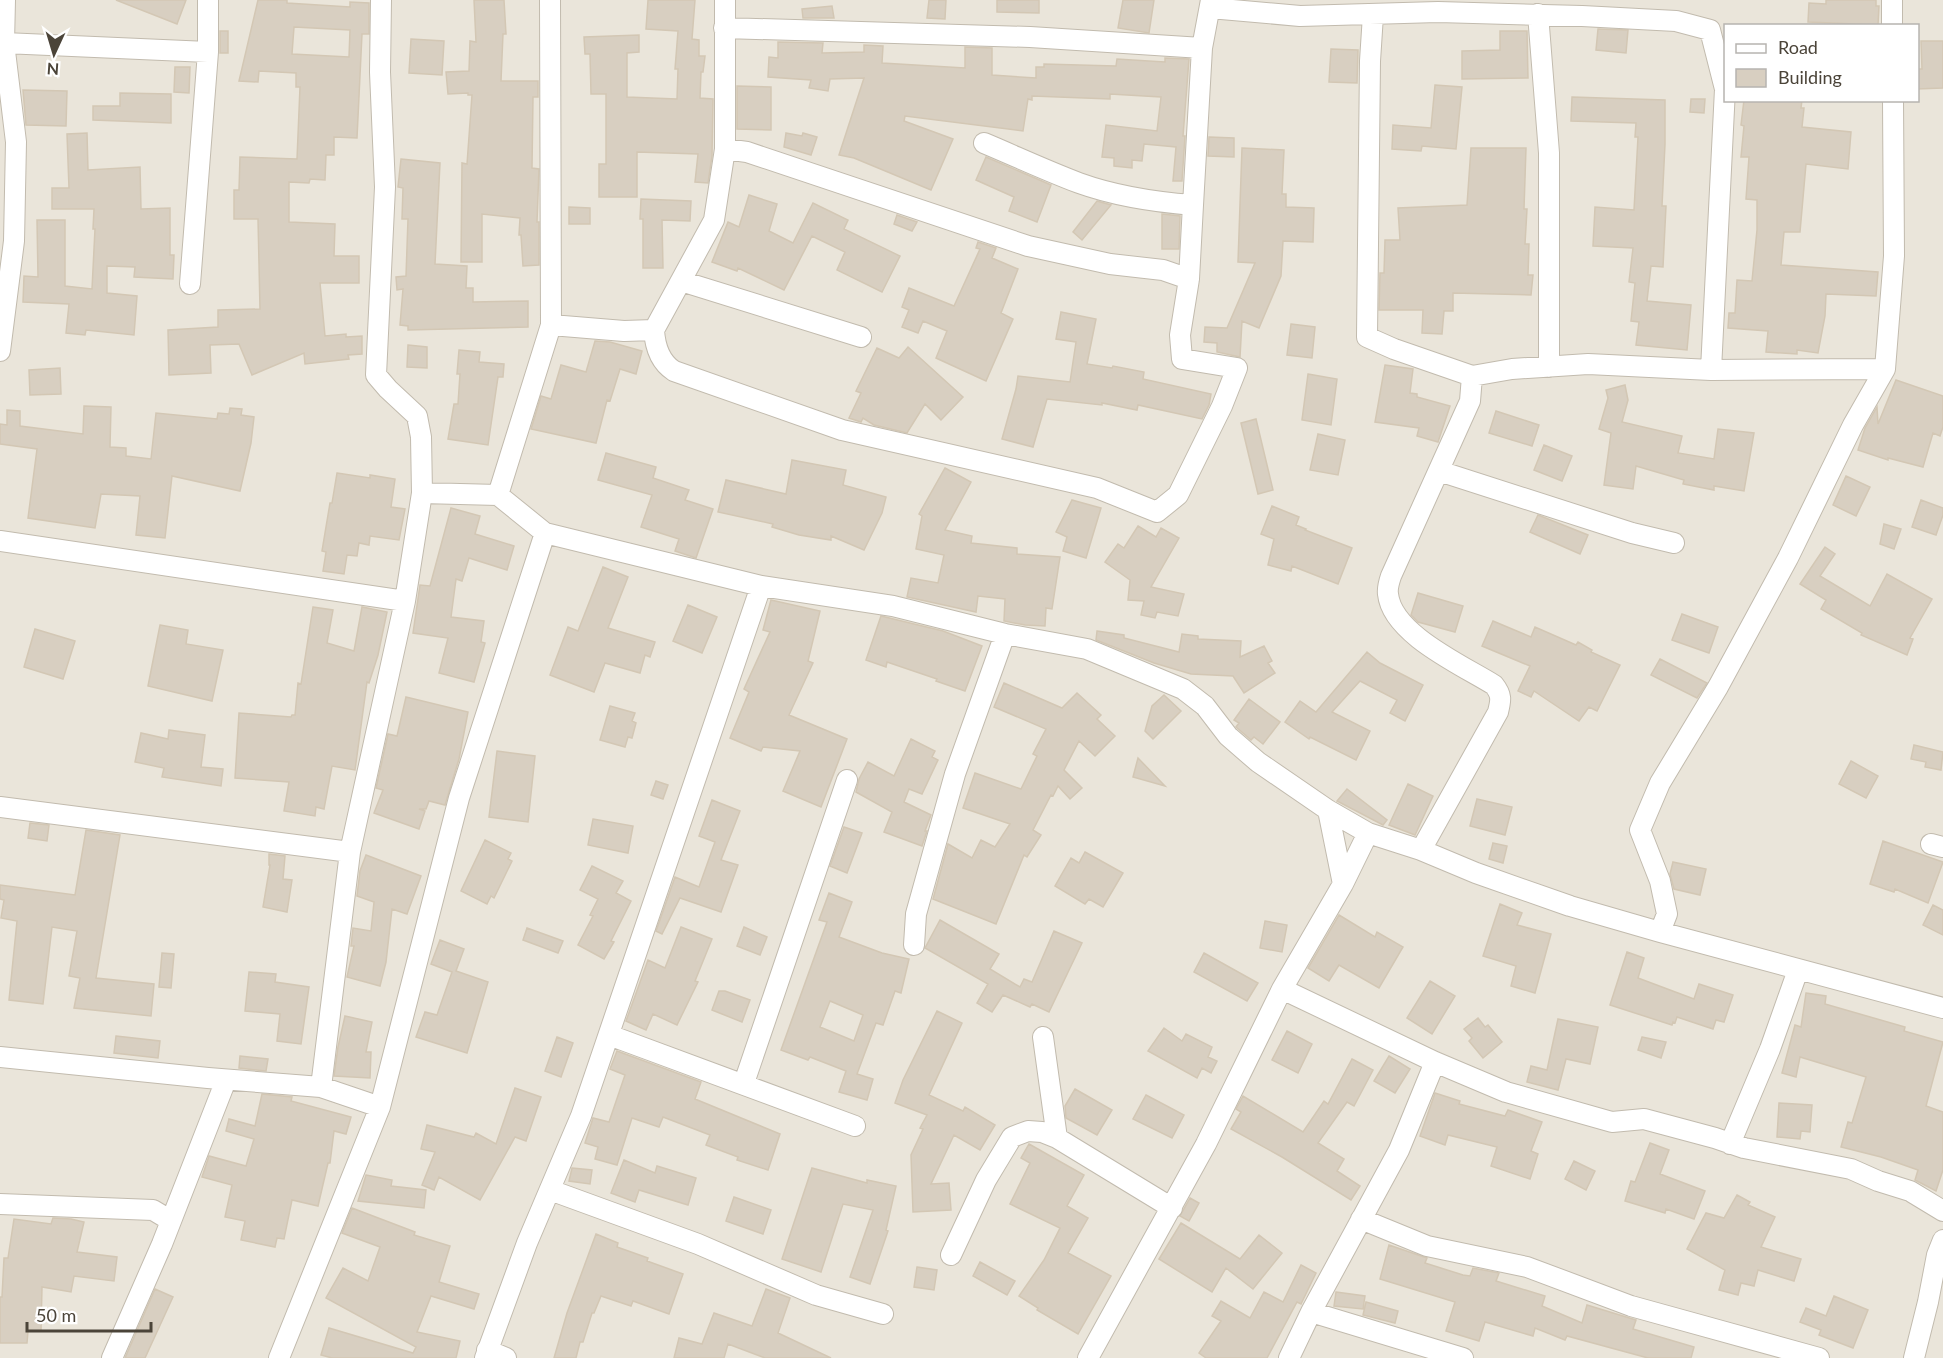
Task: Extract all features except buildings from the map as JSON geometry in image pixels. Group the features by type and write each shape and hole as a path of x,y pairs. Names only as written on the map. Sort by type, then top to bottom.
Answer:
{"street":[{"path":"0,351 14,241 16,142 2,44 5,0"},
{"path":"190,284 208,52 208,0"},
{"path":"321,1087 350,852 405,601 422,493 421,437 417,416 376,375 385,187 380,72 381,0"},
{"path":"498,495 551,325 550,0"},
{"path":"725,0 725,148 714,220 654,330 655,343 663,361 674,371 842,430 1097,488 1157,512 1178,495 1222,406 1237,368 1182,359 1180,335 1189,279 1202,48 1210,4 1300,16 1438,12 1676,21 1710,30 1724,85"},
{"path":"1892,0 1892,24"},
{"path":"1538,14 1549,153 1549,366"},
{"path":"1373,15 1367,337 1394,349 1472,376 1512,369 1588,364 1711,370 1885,369"},
{"path":"724,28 1030,37 1202,48"},
{"path":"2,44 208,52"},
{"path":"1711,370 1724,102"},
{"path":"1660,932 1667,914 1660,881 1640,830 1660,783 1718,687 1777,578 1853,425 1885,369 1894,256 1893,102"},
{"path":"984,143 1080,183 1125,196 1193,205"},
{"path":"725,148 747,152 1028,246 1099,262 1163,270 1189,279"},
{"path":"681,280 861,337"},
{"path":"551,325 624,331 654,330"},
{"path":"1421,850 1498,712 1501,699 1494,685 1416,637 1399,621 1390,606 1387,591 1391,576 1470,401 1472,376"},
{"path":"1439,471 1632,533 1674,543"},
{"path":"422,493 498,495 545,533 761,585 893,606 1005,634 1087,649 1184,689 1205,706 1228,736 1258,762 1328,810 1368,833 1421,850 1476,873 1570,906 1943,1008"},
{"path":"279,1358 380,1107 459,798 545,533"},
{"path":"0,541 405,601"},
{"path":"506,1358 486,1354 527,1243 575,1133 761,585"},
{"path":"914,945 916,915 955,774 1005,634"},
{"path":"744,1083 847,780"},
{"path":"0,807 350,852"},
{"path":"1328,810 1343,884"},
{"path":"1088,1358 1172,1208 1282,988 1343,884 1368,833"},
{"path":"1730,1144 1770,1049 1798,970"},
{"path":"1282,988 1435,1062 1506,1092 1612,1122 1644,1119 1744,1148 1851,1169 1910,1191 1943,1211"},
{"path":"609,1035 744,1083 855,1126"},
{"path":"1043,1037 1057,1138"},
{"path":"0,1057 226,1080 321,1087 380,1107"},
{"path":"1289,1358 1311,1312 1399,1150 1435,1062"},
{"path":"112,1358 169,1225 226,1080"},
{"path":"951,1255 986,1180 1012,1137 1028,1131 1042,1132 1057,1138 1172,1208"},
{"path":"550,1190 699,1244 816,1295 883,1314"},
{"path":"0,1204 153,1210 168,1219 169,1225"},
{"path":"1361,1219 1427,1246 1527,1267 1631,1306 1819,1358"},
{"path":"1914,1358 1937,1255 1943,1240"},
{"path":"1311,1312 1463,1358"}],"shaded area":[{"path":"0,0 1943,0 1943,1358 0,1358"}]}
